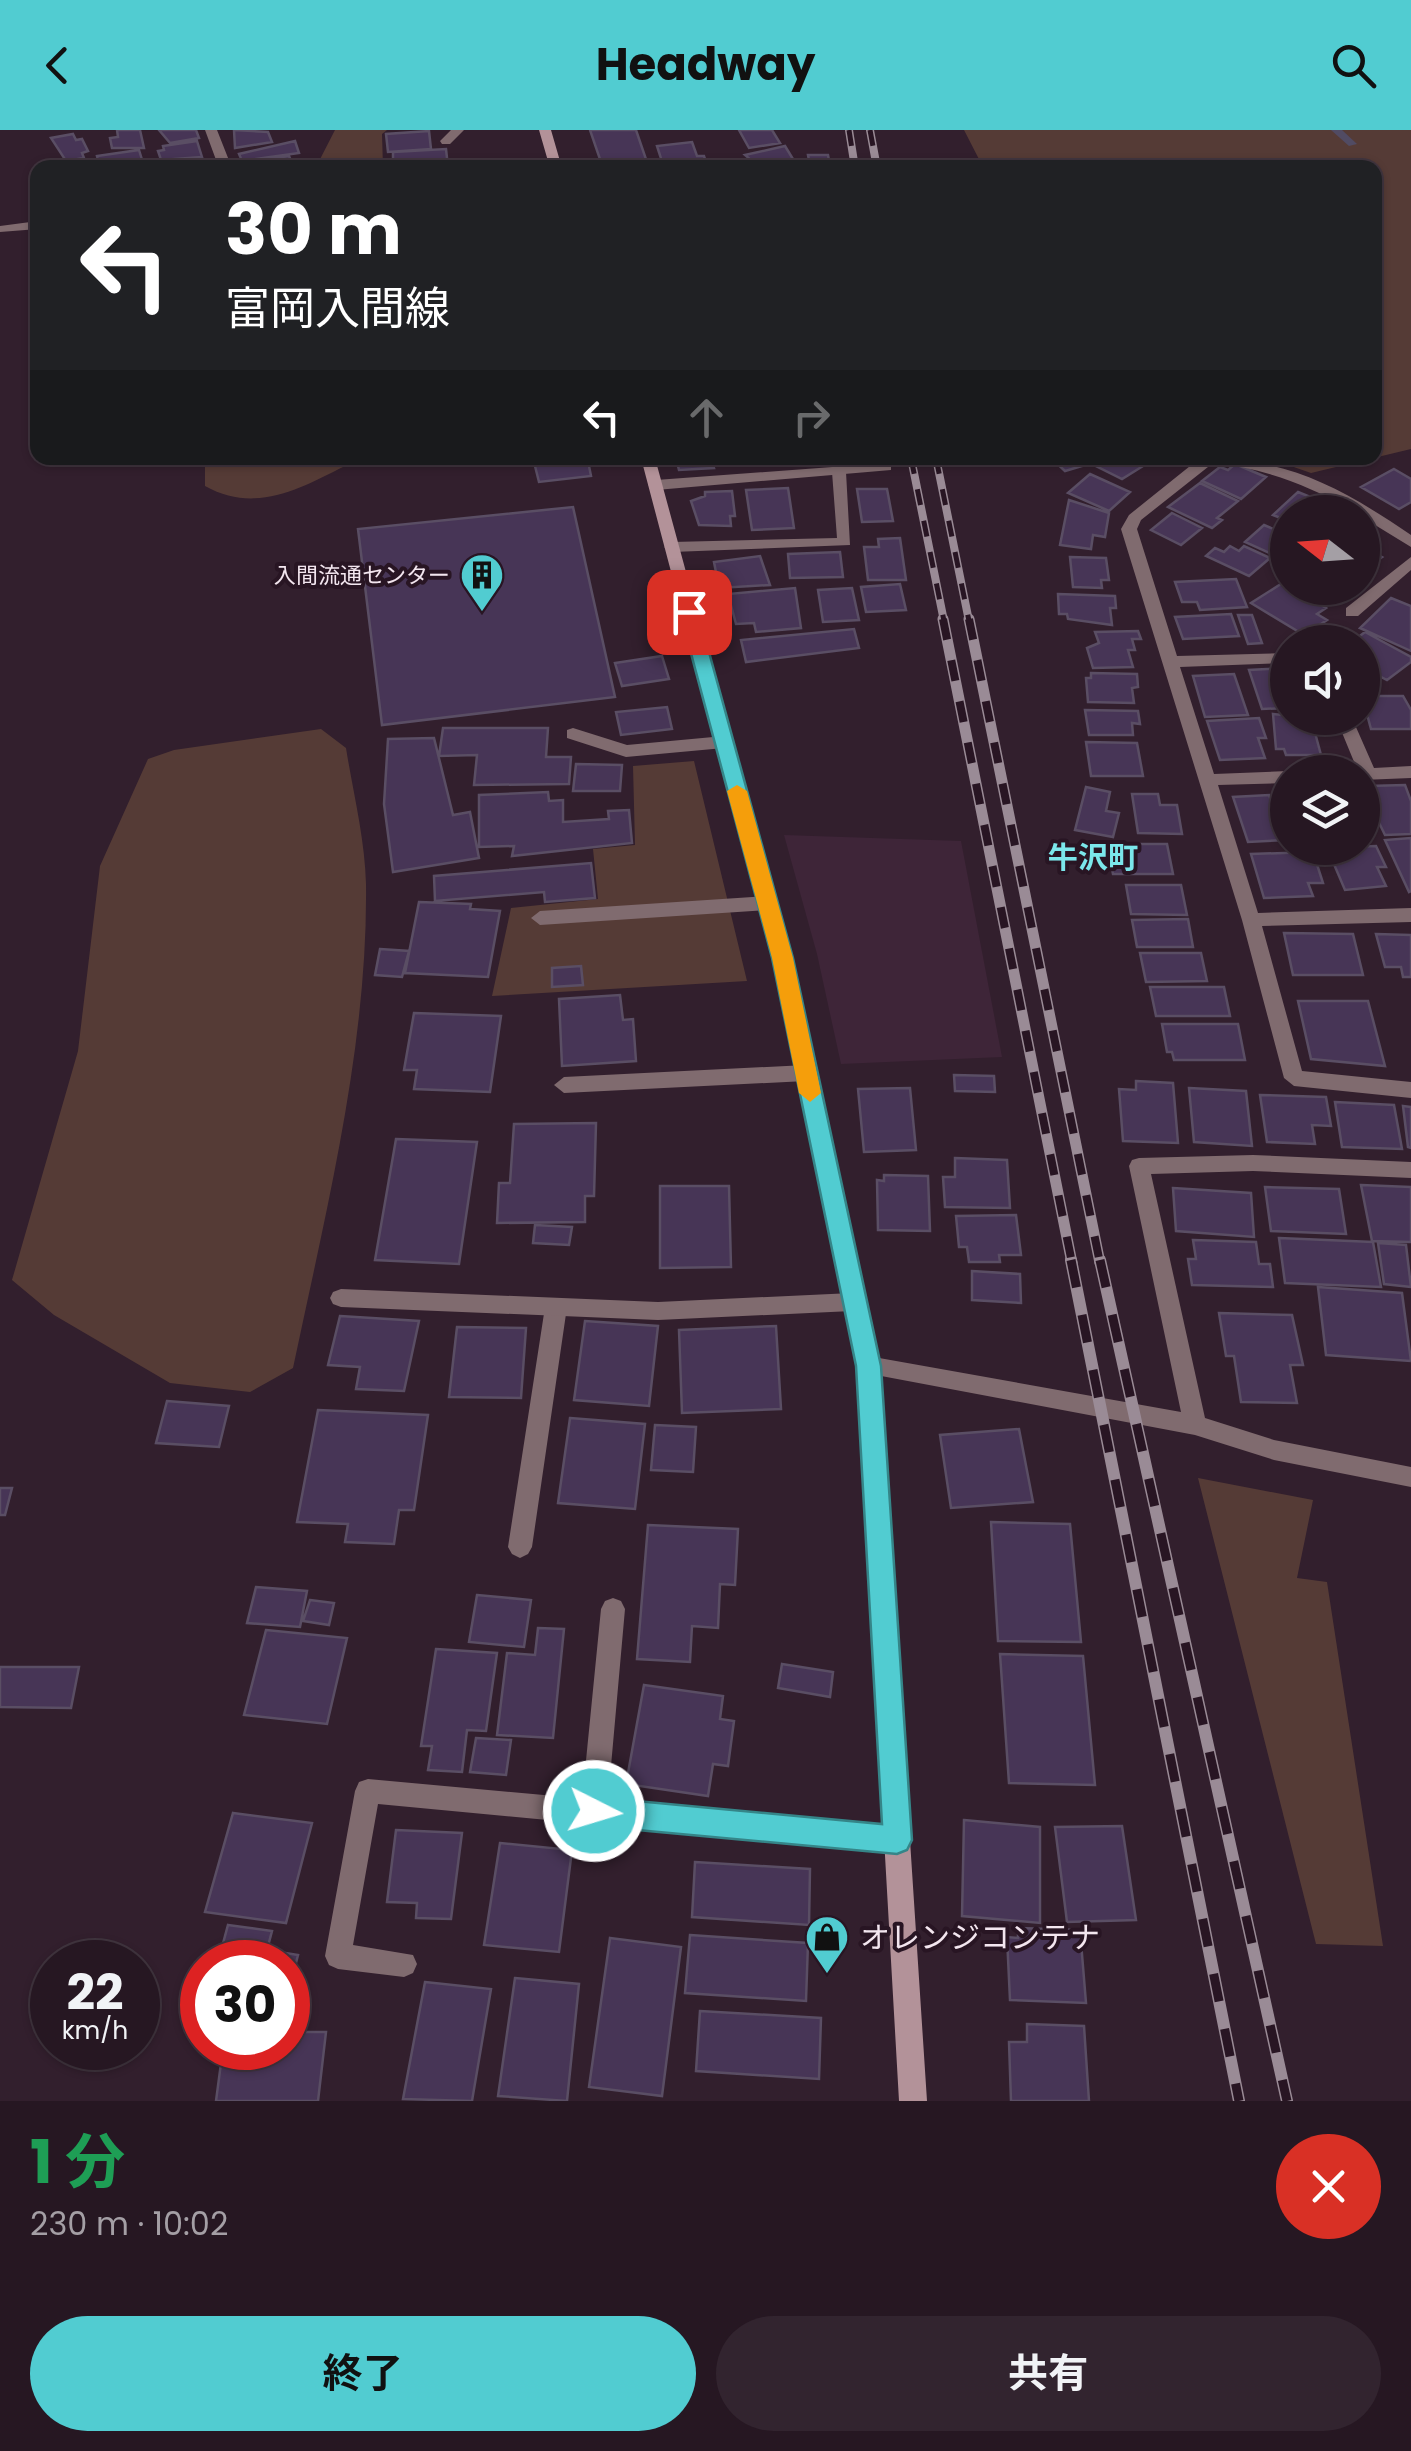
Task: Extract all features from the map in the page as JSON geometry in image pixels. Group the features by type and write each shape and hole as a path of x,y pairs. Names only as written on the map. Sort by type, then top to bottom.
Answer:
{"main road":[{"path":"545,130 554,160"},
{"path":"650,465 768,904 868,1366 912,2101"}],"street":[{"path":"211,130 223,160"},
{"path":"446,141 458,130"},
{"path":"3,230 30,226"},
{"path":"1199,465 1134,518 1129,529 1251,920 1294,1078 1411,1090"},
{"path":"1262,465 1274,466 1340,496 1411,542"},
{"path":"656,485 886,467"},
{"path":"672,547 845,542 839,472"},
{"path":"1352,612 1411,562"},
{"path":"1170,662 1270,659"},
{"path":"573,734 626,750 724,742"},
{"path":"1380,773 1411,772"},
{"path":"1206,780 1270,778"},
{"path":"540,918 768,904"},
{"path":"1251,920 1411,915"},
{"path":"564,1084 806,1073"},
{"path":"1194,1425 1139,1166 1253,1163 1411,1170"},
{"path":"341,1298 658,1312 852,1302"},
{"path":"520,1547 556,1307"},
{"path":"868,1366 1194,1425 1274,1450 1411,1477"},
{"path":"594,1811 613,1610"},
{"path":"404,1964 338,1956 368,1790 897,1840"}],"shaded area":[{"path":"335,130 387,130 382,134 383,160 320,160"},
{"path":"964,130 1411,130 1411,449 1382,456 1382,160 979,160"},
{"path":"205,465 346,465 294,490 259,498 223,494 205,486"},
{"path":"1288,465 1345,465 1311,473"},
{"path":"321,729 346,748 365,867 365,945 343,1128 293,1368 250,1392 170,1383 54,1315 12,1280 78,1051 100,866 148,759 174,750"},
{"path":"694,761 747,981 492,996 511,908 598,899 593,849 635,845 633,766"},
{"path":"784,835 961,841 1002,1057 841,1064 817,954"},
{"path":"1198,1478 1313,1500 1297,1578 1327,1582 1383,1946 1316,1944"}],"building":[{"path":"117,130 140,130 144,148 112,148 110,138 118,137"},
{"path":"159,130 196,130 199,138 170,143"},
{"path":"234,130 268,132 272,142 235,148"},
{"path":"590,130 636,130 646,160 600,160"},
{"path":"739,130 772,130 780,143 749,148"},
{"path":"429,131 431,149 388,152 386,134"},
{"path":"73,134 76,140 82,139 88,151 82,153 84,158 65,160 51,138"},
{"path":"197,141 202,157 161,160 158,151 164,150 163,146"},
{"path":"295,141 299,153 249,160 242,160 239,154"},
{"path":"692,142 697,156 704,156 705,160 661,160 657,146"},
{"path":"785,146 794,160 751,160 745,155"},
{"path":"446,149 447,160 393,160 393,152"},
{"path":"139,150 142,160 98,160 97,156"},
{"path":"808,155 828,155 829,160 809,160"},
{"path":"535,465 589,465 591,476 539,482"},
{"path":"678,465 714,468 679,470"},
{"path":"1059,465 1086,465 1065,471"},
{"path":"1098,465 1145,465 1122,479"},
{"path":"1237,465 1266,477 1241,499 1202,481 1220,467 1228,470"},
{"path":"1394,469 1411,479 1411,502 1399,509 1361,487"},
{"path":"1090,474 1130,492 1109,511 1068,493"},
{"path":"1200,483 1238,501 1217,518 1222,520 1212,528 1168,507"},
{"path":"788,488 794,528 752,530 746,490"},
{"path":"857,489 887,489 893,521 862,522"},
{"path":"732,491 735,516 730,516 731,526 699,525 691,501 705,496 705,492"},
{"path":"1069,500 1109,513 1105,537 1093,535 1091,549 1060,545"},
{"name":"入間流通センター","path":"573,507 615,697 382,725 358,529"},
{"path":"1172,513 1202,528 1181,545 1151,530"},
{"path":"1264,525 1270,528 1270,553 1245,542"},
{"path":"900,538 906,580 868,580 864,547 879,547 878,539"},
{"path":"1230,546 1239,551 1244,546 1270,558 1249,576 1206,556 1215,548 1224,552"},
{"path":"840,552 843,577 790,578 788,554"},
{"path":"760,556 770,585 719,588 714,562"},
{"path":"1070,557 1106,558 1109,580 1101,580 1102,588 1073,587"},
{"path":"1236,579 1247,607 1200,610 1197,602 1182,602 1175,582"},
{"path":"900,584 906,610 866,612 861,587"},
{"path":"795,588 801,628 756,632 754,623 736,624 728,594"},
{"path":"852,588 859,620 823,622 818,590"},
{"path":"1270,591 1270,605 1321,605 1326,608 1317,614 1327,620 1319,625 1287,625 1251,603"},
{"path":"1058,594 1115,596 1116,608 1110,608 1112,625 1068,619 1067,614 1059,614"},
{"path":"1391,598 1411,606 1411,651 1380,637 1380,625 1363,625"},
{"path":"1231,614 1239,636 1183,639 1175,617"},
{"path":"1238,615 1252,615 1262,643 1248,644"},
{"path":"854,629 859,648 746,662 741,640"},
{"path":"1138,631 1141,639 1132,639 1135,650 1128,650 1133,667 1093,668 1087,648 1099,643 1095,632"},
{"path":"1380,640 1411,657 1411,662 1387,680 1380,676"},
{"path":"662,656 669,679 622,686 615,663"},
{"path":"1270,669 1270,709 1262,709 1249,670"},
{"path":"1091,673 1137,674 1138,687 1132,688 1134,703 1088,702 1086,678 1091,678"},
{"path":"1234,674 1248,715 1205,717 1193,676"},
{"path":"1380,696 1403,696 1411,710 1411,729 1380,729"},
{"path":"667,707 672,729 621,735 616,712"},
{"path":"1085,710 1138,711 1140,724 1132,723 1133,735 1089,735"},
{"path":"1259,718 1266,738 1258,738 1265,758 1220,760 1207,721"},
{"path":"443,728 548,728 546,757 571,757 569,784 474,785 477,755 439,756"},
{"path":"1275,735 1316,735 1321,755 1286,755 1284,749 1276,749"},
{"path":"434,738 453,815 470,812 479,858 393,872 384,804 388,739"},
{"path":"1086,742 1137,743 1143,776 1091,776"},
{"path":"576,764 622,765 620,791 573,791"},
{"path":"1405,785 1411,801 1411,834 1385,835 1380,825 1380,786"},
{"path":"1086,787 1110,792 1106,811 1119,813 1113,837 1075,830"},
{"path":"548,792 549,801 563,800 563,822 609,819 608,811 629,810 632,843 512,856 514,846 479,847 479,795"},
{"path":"1132,794 1158,794 1160,805 1177,805 1182,834 1138,833"},
{"path":"1269,795 1270,841 1248,842 1233,797"},
{"path":"1411,838 1411,891 1409,892 1385,840"},
{"path":"1107,844 1167,844 1173,874 1113,874"},
{"path":"1270,853 1270,865 1317,865 1323,883 1308,883 1313,896 1264,898 1251,854"},
{"path":"1380,854 1386,867 1377,867 1386,886 1345,890 1334,865 1380,865"},
{"path":"591,863 595,898 545,902 544,892 435,901 434,876"},
{"path":"1126,885 1181,885 1187,915 1131,914"},
{"path":"419,902 471,904 470,909 500,911 488,977 405,973"},
{"path":"1188,919 1193,947 1137,947 1132,920"},
{"path":"1284,933 1353,934 1363,975 1293,975"},
{"path":"1376,934 1411,935 1411,977 1403,977 1401,967 1385,967"},
{"path":"380,949 409,951 402,977 375,975"},
{"path":"1140,953 1201,953 1207,981 1146,982"},
{"path":"581,966 583,985 552,987 552,968"},
{"path":"1150,987 1224,987 1230,1016 1156,1016"},
{"path":"620,995 623,1020 633,1019 636,1061 562,1066 559,999"},
{"path":"1298,1001 1368,1001 1385,1066 1311,1059"},
{"path":"414,1013 501,1016 490,1092 414,1089 417,1070 404,1070"},
{"path":"1162,1024 1238,1024 1245,1060 1174,1060 1172,1052 1167,1052"},
{"path":"954,1075 994,1076 995,1092 955,1091"},
{"path":"1136,1081 1173,1083 1178,1143 1123,1141 1119,1089 1136,1090"},
{"path":"910,1088 916,1150 864,1152 858,1089"},
{"path":"1189,1088 1246,1091 1252,1146 1194,1142"},
{"path":"1260,1095 1326,1097 1331,1126 1312,1125 1315,1144 1267,1142"},
{"path":"1335,1102 1394,1105 1402,1149 1342,1147"},
{"path":"1403,1106 1411,1107 1411,1148 1408,1147"},
{"path":"596,1123 594,1196 585,1196 585,1222 497,1223 499,1183 510,1183 514,1124"},
{"path":"396,1139 477,1142 459,1264 375,1260"},
{"path":"955,1158 1007,1160 1010,1208 945,1207 943,1177 955,1177"},
{"path":"884,1175 928,1176 930,1231 878,1230 877,1180 884,1181"},
{"path":"1361,1185 1411,1187 1411,1242 1372,1241"},
{"path":"660,1186 729,1186 731,1267 660,1268"},
{"path":"1265,1187 1339,1189 1346,1234 1271,1231"},
{"path":"1173,1188 1251,1193 1254,1237 1176,1231"},
{"path":"1016,1215 1021,1255 999,1255 1000,1262 969,1262 967,1247 959,1247 956,1216"},
{"path":"535,1225 572,1227 569,1245 533,1243"},
{"path":"1279,1238 1373,1242 1381,1287 1285,1283"},
{"path":"1193,1240 1256,1242 1259,1264 1270,1264 1273,1287 1192,1285 1188,1259 1196,1259"},
{"path":"1378,1243 1406,1245 1411,1287 1384,1284"},
{"path":"972,1271 1020,1274 1021,1303 972,1300"},
{"path":"1318,1287 1402,1293 1411,1361 1326,1355"},
{"path":"1219,1313 1292,1315 1303,1365 1290,1365 1297,1403 1241,1402 1234,1356 1226,1356"},
{"path":"340,1316 419,1321 404,1391 356,1389 360,1367 328,1365"},
{"path":"585,1321 658,1326 649,1406 574,1400"},
{"path":"776,1326 781,1409 682,1413 679,1330"},
{"path":"457,1327 526,1328 521,1398 449,1397"},
{"path":"167,1401 229,1406 219,1447 156,1443"},
{"path":"318,1410 428,1415 414,1510 399,1510 394,1544 345,1542 348,1524 297,1522"},
{"path":"570,1418 645,1424 635,1509 558,1503"},
{"path":"655,1425 696,1427 693,1472 651,1470"},
{"path":"1019,1429 1033,1502 951,1508 940,1435"},
{"path":"0,1488 12,1488 5,1515 0,1515"},
{"path":"991,1522 1070,1524 1081,1642 998,1641"},
{"path":"648,1525 738,1529 735,1585 720,1584 718,1628 692,1626 690,1662 637,1659"},
{"path":"256,1587 307,1591 300,1627 247,1623"},
{"path":"477,1595 531,1600 524,1647 469,1642"},
{"path":"310,1600 334,1603 329,1625 303,1621"},
{"path":"538,1628 564,1629 553,1738 497,1735 507,1653 535,1655"},
{"path":"266,1630 347,1638 327,1724 244,1715"},
{"path":"436,1649 497,1653 486,1731 467,1730 462,1772 428,1770 432,1746 421,1746"},
{"path":"1000,1654 1083,1656 1095,1785 1009,1783"},
{"path":"782,1664 833,1672 830,1697 778,1688"},
{"path":"0,1667 79,1667 71,1708 0,1707"},
{"path":"644,1685 723,1696 720,1719 734,1721 728,1766 713,1764 708,1796 626,1784"},
{"path":"476,1738 511,1740 506,1775 470,1772"},
{"path":"233,1813 312,1823 286,1923 205,1912"},
{"path":"964,1820 1040,1827 1040,1923 962,1916"},
{"path":"1122,1826 1136,1920 1067,1922 1055,1827"},
{"path":"396,1830 462,1833 451,1919 416,1918 417,1903 387,1902"},
{"path":"500,1843 572,1850 559,1952 484,1945"},
{"path":"695,1862 810,1869 809,1925 692,1917"},
{"path":"228,1925 272,1931 270,1940 224,1940"},
{"path":"1018,1928 1080,1930 1086,2003 1010,2000 1007,1937 1018,1938"},
{"path":"690,1935 808,1943 806,2001 685,1993"},
{"path":"610,1938 681,1947 662,2096 589,2087"},
{"path":"515,1978 579,1984 567,2101 498,2096"},
{"path":"425,1982 491,1989 472,2101 403,2099"},
{"path":"700,2011 821,2018 819,2079 696,2071"},
{"path":"1027,2024 1084,2026 1089,2101 1011,2101 1009,2042 1027,2042"},
{"path":"310,2032 326,2032 318,2101 216,2101 220,2070 310,2070"}],"waterway":[{"path":"1336,130 1352,144"}],"railway":[{"path":"849,130 854,160"},
{"path":"870,130 876,160"},
{"path":"912,465 944,621"},
{"path":"937,465 969,621"},
{"path":"943,619 1072,1263"},
{"path":"969,619 1100,1263"},
{"path":"1071,1260 1239,2101"},
{"path":"1100,1260 1287,2101"}],"slow traffic":[{"path":"737,791 782,958 810,1093"}],"place":[{"name":"入間流通センター","path":"482,613"},
{"name":"オレンジコンテナ","path":"827,1975"}],"district":[{"name":"牛沢町","path":"1093,857"}],"route":[{"path":"594,1811 897,1840 868,1366 782,958 689,612"}]}
